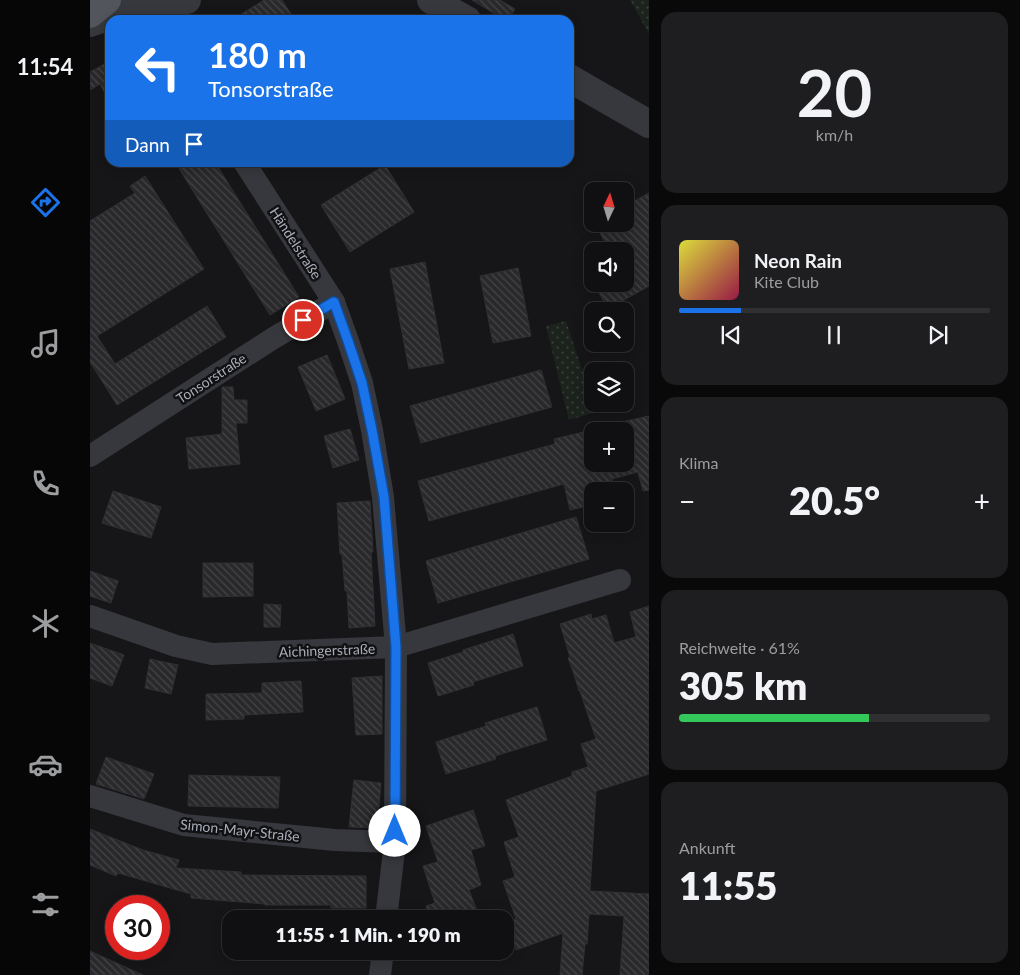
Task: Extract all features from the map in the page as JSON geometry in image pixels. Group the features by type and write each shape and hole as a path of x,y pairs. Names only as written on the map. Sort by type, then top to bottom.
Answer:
{"main road":[{"path":"90,14 107,0"}],"street":[{"path":"431,0 457,15"},
{"path":"113,15 143,14 182,7"},
{"path":"90,23 105,18"},
{"path":"574,81 649,124"},
{"name":"Händelstraße","path":"247,167 334,302 362,383 372,430 384,497 396,647 395,842 387,910"},
{"name":"Tonsorstraße","path":"90,456 272,339 334,302"},
{"name":"Aichingerstraße","path":"90,616 176,646 212,654 396,647 620,580"},
{"name":"Simon-Mayr-Straße","path":"90,796 184,825 335,840 395,842"},
{"path":"380,975 382,960"}],"shaded area":[{"path":"630,0 649,0 649,34"},
{"path":"566,321 584,376 584,412 596,412 569,420 546,326"}],"building":[{"path":"264,0 282,0 292,15 240,15"},
{"path":"472,0 500,0 515,9 511,15 497,15"},
{"path":"105,64 105,94 100,84 90,90 90,72"},
{"path":"178,167 218,167 299,297 270,315"},
{"path":"382,167 386,167 414,212 350,252 321,205"},
{"path":"145,176 204,269 97,336 115,364 207,306 226,337 117,405 90,362 90,221 135,193 130,186"},
{"path":"649,193 649,286 620,302 604,302 598,292 634,292 634,242 605,242 599,232 634,232 634,201"},
{"path":"425,262 444,363 409,369 390,269"},
{"path":"518,268 531,336 493,343 480,276"},
{"path":"327,355 345,399 316,411 298,367"},
{"path":"541,370 552,407 421,443 410,406"},
{"path":"222,387 233,387 234,400 247,400 247,423 236,423 240,464 189,469 186,438 222,434"},
{"path":"649,416 649,490 643,491 638,472 612,479 613,482 584,482 584,507 570,510 564,484 429,521 418,481 555,444 554,439 584,432 584,472 634,472 634,464 636,464 634,455 634,422 626,421"},
{"path":"350,429 359,460 333,468 324,436"},
{"path":"113,491 161,507 151,538 102,523"},
{"path":"370,501 375,626 349,628 347,591 345,591 342,554 340,554 337,503"},
{"path":"576,517 589,559 438,603 426,561"},
{"path":"203,563 253,563 253,596 203,597"},
{"path":"90,571 118,581 111,603 90,596"},
{"path":"264,604 281,605 280,627 264,627"},
{"path":"649,606 649,774 596,791 590,891 649,894 649,975 620,975 624,916 589,914 582,975 560,975 563,933 516,950 514,944 514,920 516,919 503,881 515,877 504,842 519,837 506,800 572,776 572,772 588,767 581,744 596,739 568,658 570,657 560,624 591,614 592,619 606,615 614,643 636,637 630,612"},
{"path":"513,634 523,666 473,682 474,685 438,696 428,663"},
{"path":"90,643 124,655 112,686 90,678"},
{"path":"150,659 178,665 171,694 145,688"},
{"path":"382,676 382,734 356,735 352,678"},
{"path":"301,681 303,712 244,715 244,719 206,720 206,694 262,693 262,683"},
{"path":"537,707 547,740 495,756 496,759 446,774 436,742 486,726 485,723"},
{"path":"106,757 154,774 144,799 96,784"},
{"path":"189,775 280,777 278,808 188,806"},
{"path":"354,780 381,783 377,828 349,827"},
{"path":"473,810 485,846 471,850 481,885 469,890 477,910 428,910 426,906 435,903 423,866 438,862 426,826"},
{"path":"90,829 143,850 179,860 176,868 241,872 241,875 366,876 366,908 331,908 331,905 265,905 191,898 191,894 118,873 116,876 90,865"},
{"path":"90,951 105,958 105,960 110,960 143,975 90,975"}],"route":[{"path":"303,320 334,302 362,383 372,430 384,497 396,647 395,831"}]}
